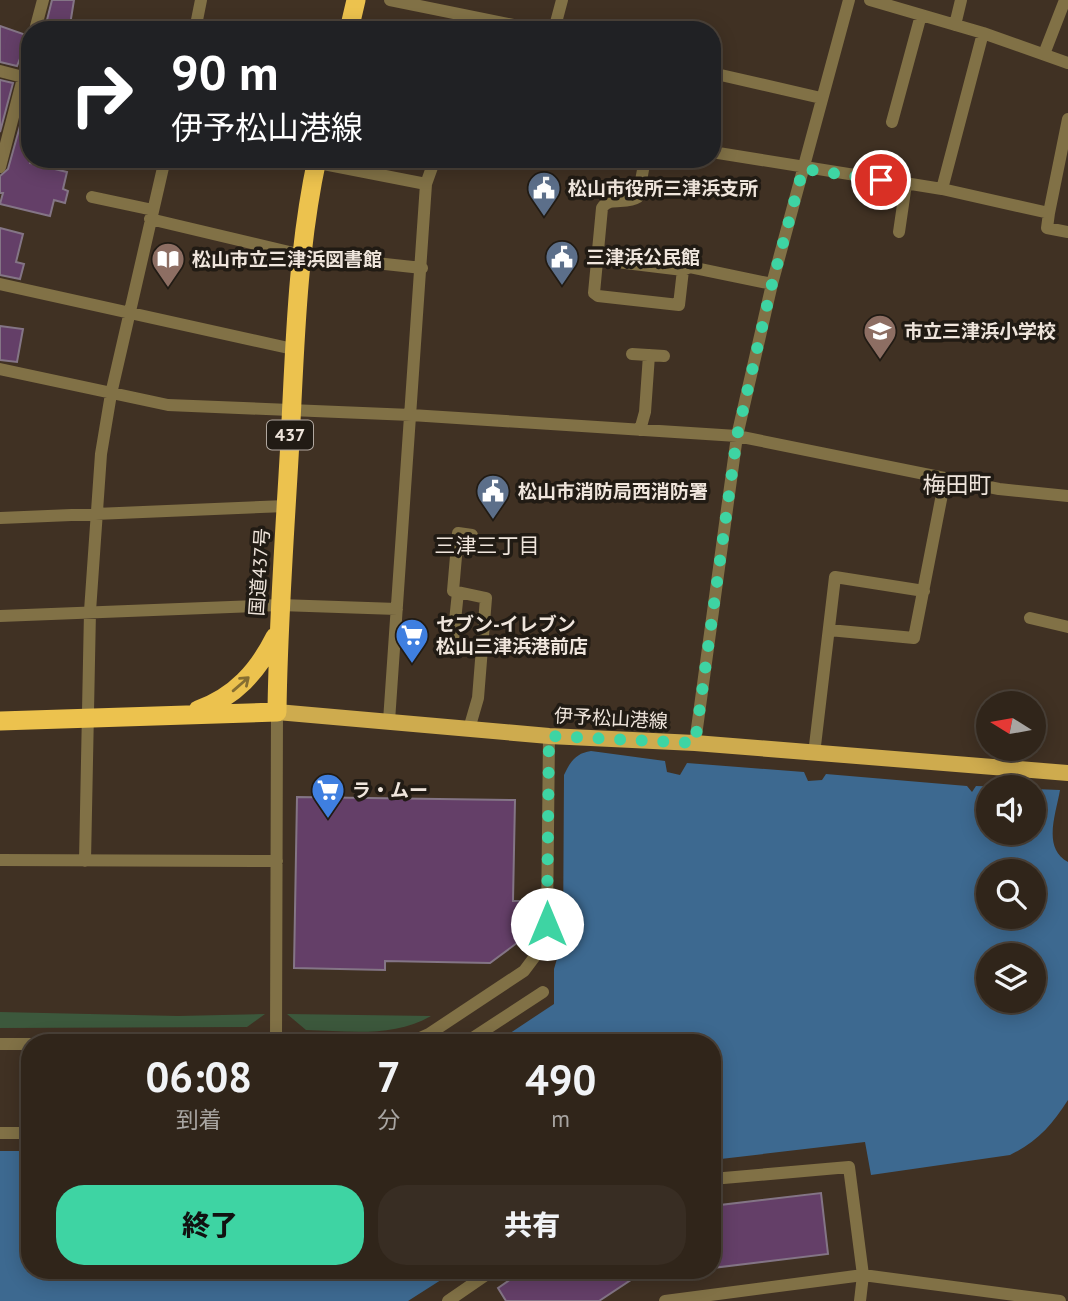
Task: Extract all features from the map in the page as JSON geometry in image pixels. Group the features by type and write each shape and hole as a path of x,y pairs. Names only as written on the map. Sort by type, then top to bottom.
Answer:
{"highway":[{"path":"351,21 356,0"},
{"name":"国道437号","path":"277,712 278,631 293,349 310,168"},
{"path":"184,715 215,704 243,684 263,660 278,631"},
{"path":"0,722 277,712"}],"main road":[{"name":"伊予松山港線","path":"277,712 549,736 695,743 1068,773"}],"street":[{"path":"37,21 43,0"},
{"path":"197,21 201,0"},
{"path":"390,0 472,21"},
{"path":"556,21 562,0"},
{"path":"695,743 737,436 772,284 849,0"},
{"path":"870,0 983,33 1068,63"},
{"path":"955,25 961,0"},
{"path":"1044,54 1065,0"},
{"path":"892,122 921,15"},
{"path":"942,189 983,33"},
{"path":"0,71 21,76"},
{"path":"721,75 821,98"},
{"path":"0,167 21,109"},
{"path":"1068,119 1047,228 1068,232"},
{"path":"721,154 803,169 942,189 1049,213"},
{"path":"85,861 90,611 100,454 110,394 132,313 163,168"},
{"path":"349,168 426,184"},
{"path":"389,721 426,184 432,168"},
{"path":"643,168 638,197 631,202 611,201 602,208 594,293 598,296 680,305 683,270"},
{"path":"898,232 906,184"},
{"path":"92,197 302,255 422,268"},
{"path":"617,262 683,270 690,267 772,284"},
{"path":"0,284 293,349"},
{"path":"632,354 664,356"},
{"path":"640,430 645,412 649,355"},
{"path":"0,369 168,405 411,415 737,436 999,489 1068,496"},
{"path":"829,630 914,638 945,479"},
{"path":"0,517 286,506"},
{"path":"469,729 478,698 486,598 453,591 458,533 472,535"},
{"path":"814,754 835,577 924,591"},
{"path":"453,640 458,592"},
{"path":"0,616 280,605 397,609"},
{"path":"1030,618 1068,628"},
{"path":"276,1034 277,712"},
{"path":"429,1034 524,971 539,951 547,924 549,736"},
{"path":"0,860 277,861"},
{"path":"480,1034 543,992"},
{"path":"0,1044 21,1044"},
{"path":"0,1133 21,1133"},
{"path":"721,1179 849,1167 863,1275 860,1301"},
{"path":"665,1301 863,1275 1060,1301"},
{"path":"448,1301 480,1279"}],"green space":[{"path":"0,1012 178,1016 265,1014 247,1027 0,1028"},
{"path":"287,1014 431,1016 401,1028 354,1032 306,1030"}],"water":[{"path":"591,751 665,761 667,772 680,775 687,763 804,772 808,781 822,780 826,774 967,786 972,792 976,786 976,845 1046,845 1046,789 1060,790 1053,839 1060,856 1068,862 1068,1100 1056,1117 1036,1138 1010,1155 871,1175 865,1142 721,1159 721,1034 509,1034 554,1004 554,969 563,938 564,775 574,759"},
{"path":"0,1151 21,1151 21,1279 442,1279 408,1301 0,1301"}],"building":[{"path":"52,0 74,0 71,21 47,20"},
{"path":"0,26 21,33 21,56 17,66 0,62"},
{"path":"0,80 13,83 0,132"},
{"path":"20,126 21,168 51,168 67,172 63,189 68,191 65,203 54,200 50,216 0,204 3,193 0,193 0,176 8,169"},
{"path":"0,228 23,234 16,262 24,264 20,279 0,275"},
{"path":"0,326 23,329 17,362 0,360"},
{"path":"297,797 515,800 513,901 525,901 525,937 490,963 385,961 385,970 294,968"},
{"path":"821,1193 828,1254 721,1267 721,1205"},
{"path":"511,1279 632,1279 599,1301 506,1301 498,1288"}],"place":[{"name":"松山市役所三津浜支所","path":"544,218"},
{"name":"三津浜公民館","path":"562,287"},
{"name":"松山市立三津浜図書館","path":"168,289"},
{"name":"市立三津浜小学校","path":"880,361"},
{"name":"松山市消防局西消防署","path":"493,521"},
{"name":"セブン-イレブン 松山三津浜港前店","path":"412,665"},
{"name":"ラ・ムー","path":"328,820"}],"district":[{"name":"梅田町","path":"957,485"},
{"name":"三津三丁目","path":"487,546"}],"route":[{"path":"547,924 549,736 695,743 737,436 772,284 803,169 881,180"}]}
